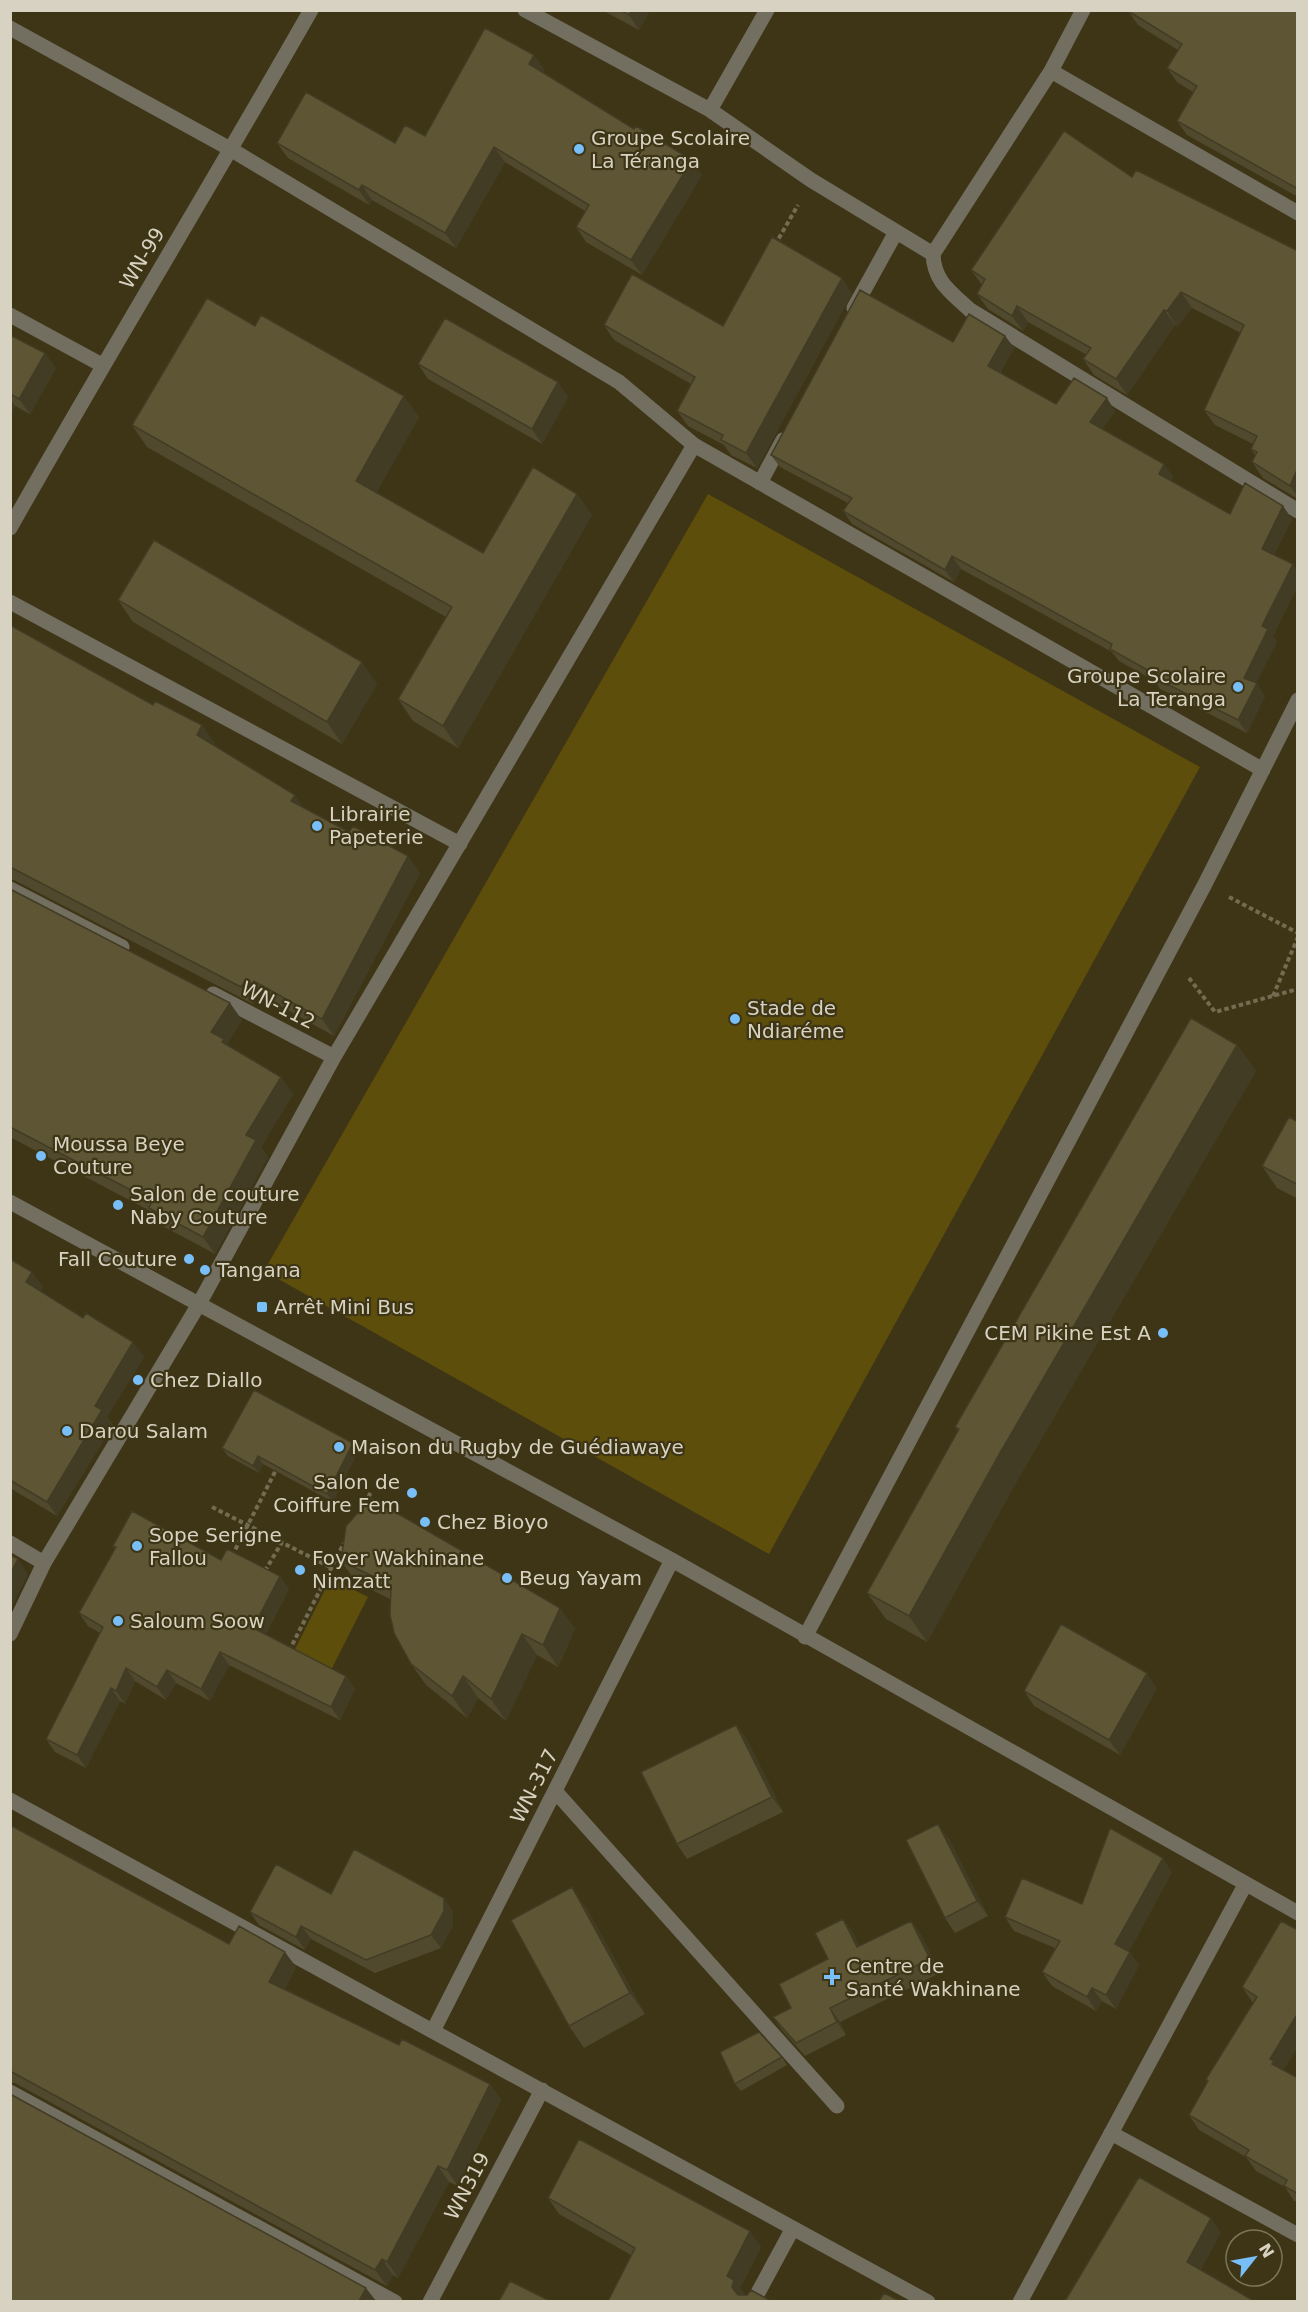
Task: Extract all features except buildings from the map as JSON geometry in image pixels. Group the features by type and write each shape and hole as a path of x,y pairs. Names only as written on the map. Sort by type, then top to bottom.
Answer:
{"street":[{"name":"WN-99","path":"10,528 102,365 232,150 311,10"},
{"path":"525,10 710,110 811,180 933,254"},
{"path":"710,110 767,10"},
{"path":"1083,10 1051,71 933,254 933,270 970,310 1298,511"},
{"path":"10,28 232,150 619,382 694,445 1263,770"},
{"path":"1051,71 1298,213"},
{"path":"845,326 896,232"},
{"path":"10,315 102,365"},
{"path":"760,483 788,430"},
{"path":"10,1634 44,1563 199,1304 334,1058 694,445"},
{"path":"10,602 460,844"},
{"path":"805,1637 1205,884 1298,700"},
{"path":"10,889 136,954"},
{"name":"WN-112","path":"198,987 334,1058"},
{"path":"10,1202 672,1560 1245,1885 1296,1907"},
{"path":"10,1543 44,1563"},
{"name":"WN-317","path":"434,2031 672,1560"},
{"path":"555,1791 837,2106"},
{"path":"10,1800 928,2301"},
{"path":"1020,2301 1245,1885"},
{"name":"WN319","path":"430,2301 542,2090"},
{"path":"10,2092 395,2301"},
{"path":"1111,2133 1298,2235"},
{"path":"753,2301 793,2228"}],"path":[{"path":"771,252 811,180"},
{"path":"1205,884 1298,935 1273,996"},
{"path":"1168,952 1215,1012 1298,989"},
{"path":"228,1564 283,1456"},
{"path":"356,1520 371,1492"},
{"path":"212,1507 332,1568"},
{"path":"278,1648 288,1653 346,1539"},
{"path":"258,1568 267,1572 282,1542"},
{"path":"233,1554 241,1559"}],"shaded area":[{"name":"Stade de Ndiaréme","path":"708,494 1200,767 769,1554 264,1271"},
{"path":"331,1578 368,1597 330,1672 293,1653"}],"place":[{"name":"Groupe Scolaire La Téranga","path":"579,149"},
{"name":"Groupe Scolaire La Teranga","path":"1238,687"},
{"name":"Librairie Papeterie","path":"317,826"},
{"name":"Stade de Ndiaréme","path":"735,1019"},
{"name":"Moussa Beye Couture","path":"41,1156"},
{"name":"Salon de couture Naby Couture","path":"118,1205"},
{"name":"Fall Couture","path":"189,1259"},
{"name":"Tangana","path":"205,1270"},
{"name":"Arrêt Mini Bus","path":"262,1307"},
{"name":"CEM Pikine Est A","path":"1163,1333"},
{"name":"Chez Diallo","path":"138,1380"},
{"name":"Darou Salam","path":"67,1431"},
{"name":"Maison du Rugby de Guédiawaye","path":"339,1447"},
{"name":"Salon de Coiffure Fem","path":"412,1493"},
{"name":"Chez Bioyo","path":"425,1522"},
{"name":"Sope Serigne Fallou","path":"137,1546"},
{"name":"Foyer Wakhinane Nimzatt","path":"300,1570"},
{"name":"Beug Yayam","path":"507,1578"},
{"name":"Saloum Soow","path":"118,1621"},
{"name":"Centre de Santé Wakhinane","path":"832,1977"}]}
